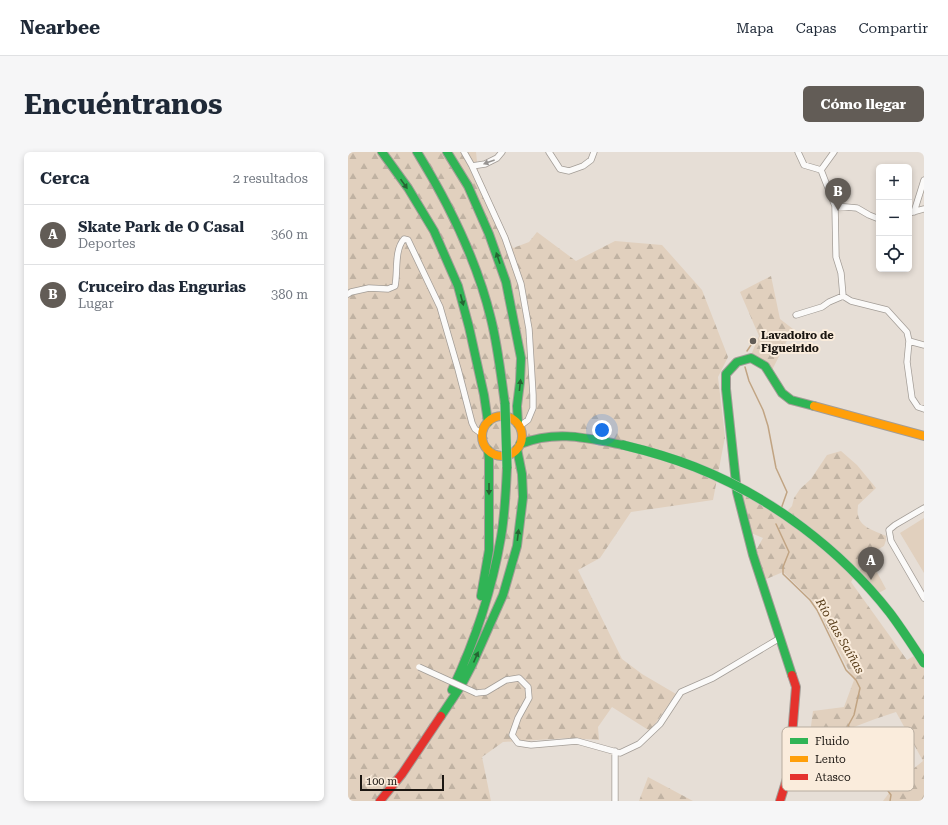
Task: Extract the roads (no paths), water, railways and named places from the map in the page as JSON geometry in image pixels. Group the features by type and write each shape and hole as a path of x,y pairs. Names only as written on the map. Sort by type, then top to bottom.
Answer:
{"main road":[{"path":"382,152 408,188 434,231 458,286 469,327 488,422"},
{"path":"417,152 432,175 461,233 475,268 488,308 498,353 505,404 507,467 504,512 496,562 483,614 456,682 434,726"},
{"path":"380,801 402,774 461,686 472,665 503,595 517,546 523,497 522,474 518,456 522,438 517,406 521,358 506,282 489,234 468,186 447,152"},
{"path":"792,727 796,687 753,555 737,492 726,389 726,374 737,362 751,358 765,366 782,393 791,400 924,436"},
{"path":"544,437 532,435 520,427 513,419 500,416 493,418 488,422 484,427 482,434 484,446 492,454 497,456 513,453 519,446 544,437 561,435 573,436 623,445 669,458 688,464 742,489 796,523 842,561 884,606 924,663"},
{"path":"456,682 480,602 489,550 488,450"},
{"path":"780,801 783,791"}],"street":[{"path":"464,152 472,166 504,238 520,284 530,329 533,395 532,408 528,420 520,427"},
{"path":"472,166 484,164 498,158 502,152"},
{"path":"549,152 560,169 569,171 583,166 591,160 594,152"},
{"path":"798,152 804,165 821,170"},
{"path":"821,170 834,152"},
{"path":"821,170 835,206 836,257 841,273 843,296"},
{"path":"912,212 924,180"},
{"path":"835,206 858,208 876,218"},
{"path":"912,212 924,209"},
{"path":"348,294 369,288 388,289 395,286 396,264 400,243 404,239 408,240 440,307 472,423 475,429 482,434"},
{"path":"796,315 822,307 843,296"},
{"path":"843,296 851,301 887,310 907,332 909,341 907,362 912,398 918,407 924,409"},
{"path":"909,341 924,345"},
{"path":"924,508 889,530 891,541 924,598"},
{"path":"419,667 476,693 486,692 506,680 519,678 528,687 529,698 518,718 512,735 518,743 532,745 577,741 620,753 639,744 660,724 681,692 713,678 780,638"},
{"path":"615,751 615,801"}],"waterway":[{"name":"Río das Saíñas","path":"747,351 751,345"},
{"name":"Río das Saíñas","path":"745,367 749,381 763,410 768,426 776,468 787,492 781,509"},
{"name":"Río das Saíñas","path":"776,524 789,552 783,567 783,574 810,600 817,610 846,670 856,680 860,688 854,715 848,727"},
{"name":"Río das Saíñas","path":"888,791 891,795 890,801"}],"place":[{"name":"Cruceiro das Engurias","path":"838,211"},
{"name":"Lavadoiro de Figueirido","path":"753,341"},
{"name":"Skate Park de O Casal","path":"871,580"}]}
